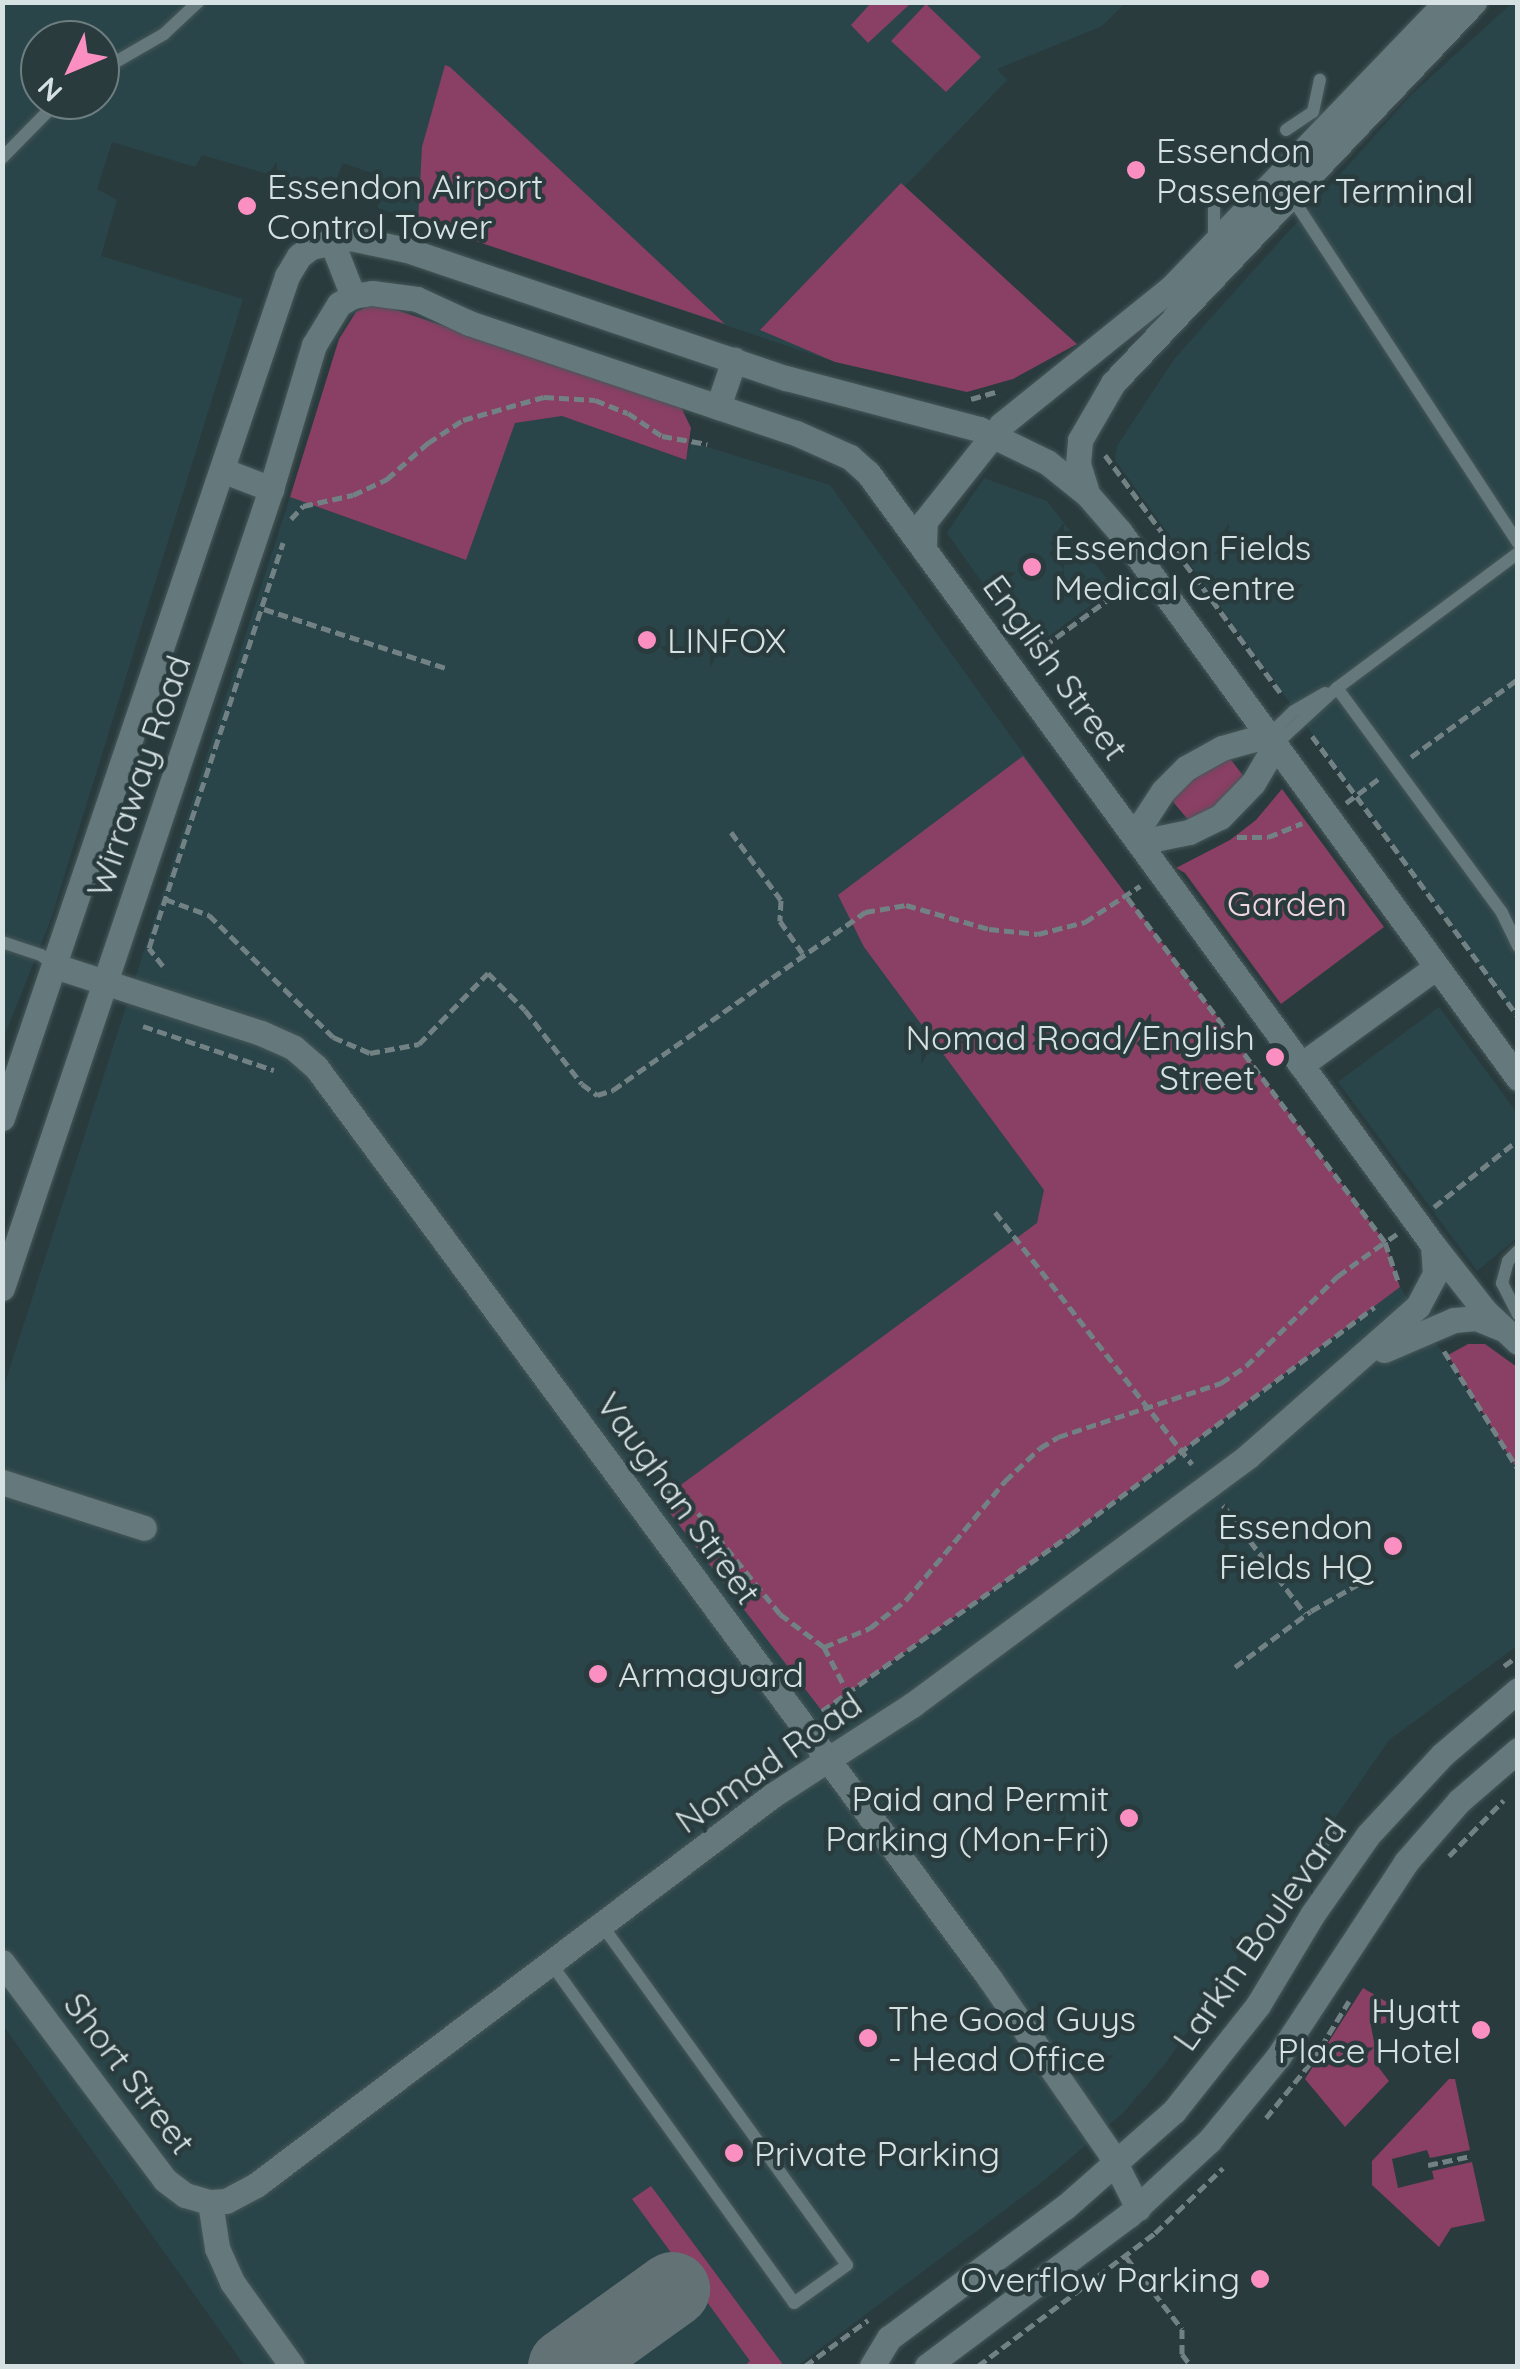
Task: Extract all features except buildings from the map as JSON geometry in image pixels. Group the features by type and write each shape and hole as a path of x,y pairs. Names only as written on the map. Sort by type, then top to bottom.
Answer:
{"street":[{"path":"1283,188 1306,151 1446,2"},
{"path":"1087,494 1078,464 1080,445 1105,393 1222,250 1474,2"},
{"path":"352,296 331,240 360,238 407,250 847,396 992,434 1031,452 1087,494 1148,570 1518,1078"},
{"name":"Wirraway Road","path":"2,1118 290,269 304,251 331,240"},
{"path":"924,546 924,521 992,434 1024,404 1222,250"},
{"name":"English Street","path":"352,296 391,294 417,299 469,323 796,432 850,457 882,488 1433,1246 1512,1328"},
{"name":"Wirraway Road","path":"2,1288 271,489 314,344 339,304 352,296"},
{"path":"718,407 734,360"},
{"path":"222,470 271,489"},
{"path":"1138,838 1163,791 1186,768 1222,748 1272,740"},
{"path":"1138,838 1189,832 1220,817 1246,791 1272,740"},
{"name":"Vaughan Street","path":"55,966 274,1038 316,1067 990,1979 1116,2165 1138,2208"},
{"path":"1301,1064 1435,968"},
{"name":"Nomad Road","path":"210,2202 226,2201 256,2186 827,1757 912,1705 1247,1457 1300,1406 1357,1364 1428,1292 1437,1266 1433,1246"},
{"name":"Nomad Road","path":"1357,1364 1454,1320 1476,1318 1512,1328"},
{"path":"2,1482 144,1528"},
{"name":"Larkin Boulevard","path":"872,2366 889,2338 1116,2165 1174,2111 1229,2045 1343,1868 1378,1824 1442,1755 1518,1690"},
{"path":"928,2366 1138,2208 1209,2141 1249,2096 1303,2021 1383,1892 1460,1801 1518,1750"},
{"name":"Short Street","path":"2,1962 165,2180 184,2195 210,2202"},
{"path":"210,2202 218,2248 232,2282 292,2366"}],"lane":[{"path":"120,59 164,34 198,2"},
{"path":"1306,151 1320,80"},
{"path":"1286,130 1313,112"},
{"path":"2,158 39,120"},
{"path":"1283,188 1518,543"},
{"path":"1214,208 1222,250"},
{"path":"1272,740 1518,554"},
{"path":"1337,688 1502,913 1518,946"},
{"path":"2,942 42,955 55,966"},
{"path":"1512,1328 1502,1283 1508,1261 1518,1251"},
{"path":"550,1962 794,2303 847,2265 601,1924"}],"path":[{"path":"960,397 976,398 1012,387 1024,404"},
{"path":"162,966 148,948 294,512 353,495 388,479 428,443 463,420 533,400 576,396 617,407 670,439 706,444"},
{"path":"1080,445 1108,456 1518,1016"},
{"path":"1014,668 1175,550"},
{"path":"264,610 449,669"},
{"path":"1329,816 1518,678"},
{"path":"731,832 781,900 780,921 802,953"},
{"path":"165,899 209,915 222,924 277,986 333,1037 356,1050 390,1053 419,1044 488,973 526,1010 582,1084 597,1095 613,1090 802,953 880,906 906,905 989,929 1038,934 1085,922 1125,896 1385,1242 1338,1276 1246,1366 1221,1383 1058,1437 1040,1448 1005,1480 906,1600 870,1628 824,1647"},
{"path":"142,1026 288,1075"},
{"path":"995,1212 1150,1408 1305,1614"},
{"path":"803,1725 1385,1299"},
{"path":"660,1487 698,1513 780,1614 824,1647 849,1695"},
{"path":"1235,1667 1305,1614 1362,1582"},
{"path":"1500,1668 1518,1656"},
{"path":"1289,1898 1341,1824"},
{"path":"1428,2165 1472,2156"},
{"path":"1125,2256 1182,2329 1182,2354 1191,2366"},
{"path":"805,2366 878,2313"}],"shaded area":[{"path":"3,3 1125,3 1102,26 997,69 1007,80 905,186 958,235 835,362 378,208 380,176 343,163 331,192 202,155 195,167 112,142 97,189 117,200 101,256 243,299 50,922 3,1039"},
{"path":"1512,3 1517,3 1517,1018 1115,460 1117,446 1175,358 1412,94"},
{"path":"562,416 685,460 691,442 830,485 1125,895 1385,1242 1400,1287 1517,1469 1517,1646 1389,1740 1165,2064 1123,2113 1046,2179 797,2366 245,2366 3,2025 3,1389 290,497 465,560 514,423"},
{"name":"Essendon Fields Medical Centre","path":"984,478 1047,501 1114,588 1030,650 947,533"},
{"path":"1439,1007 1517,1113 1517,1238 1477,1271 1338,1082"}],"green space":[{"path":"871,3 911,3 868,43 851,25"},
{"path":"926,4 981,57 946,92 891,41"},
{"path":"445,65 725,324 418,222 422,147"},
{"path":"901,183 1077,344 1013,379 967,392 835,362 760,330"},
{"path":"367,307 388,307 681,407 691,428 686,460 562,416 515,423 466,560 290,497 339,339 356,312"},
{"path":"1023,756 1385,1242 1400,1287 1071,1534 822,1711 666,1508 678,1487 1037,1223 1044,1190 864,947 838,895"},
{"path":"1228,756 1245,778 1232,794 1190,822 1169,797 1188,778"},
{"name":"Garden","path":"1282,789 1384,927 1281,1004 1185,873 1176,868 1230,840 1256,820"},
{"path":"1468,1344 1485,1344 1517,1367 1517,1469 1448,1355"},
{"path":"1363,1988 1397,2008 1404,2019 1371,2026 1379,2068 1389,2081 1345,2127 1305,2079"},
{"path":"1449,2079 1455,2079 1470,2150 1430,2158 1427,2150 1392,2159 1398,2188 1434,2179 1432,2171 1472,2162 1485,2221 1451,2228 1439,2247 1372,2185 1372,2161"},
{"path":"651,2186 784,2366 744,2366 750,2361 632,2199"}],"taxiway":[{"path":"565,2366 672,2289"}],"place":[{"name":"Essendon Passenger Terminal","path":"1136,170"},
{"name":"Essendon Airport Control Tower","path":"247,206"},
{"name":"Essendon Fields Medical Centre","path":"1032,567"},
{"name":"LINFOX","path":"647,640"},
{"name":"Nomad Road/English Street","path":"1275,1057"},
{"name":"Essendon Fields HQ","path":"1393,1546"},
{"name":"Armaguard","path":"598,1674"},
{"name":"Paid and Permit Parking (Mon-Fri)","path":"1129,1818"},
{"name":"Hyatt Place Hotel","path":"1481,2030"},
{"name":"The Good Guys - Head Office","path":"868,2038"},
{"name":"Private Parking","path":"734,2153"},
{"name":"Overflow Parking","path":"1260,2279"}]}
